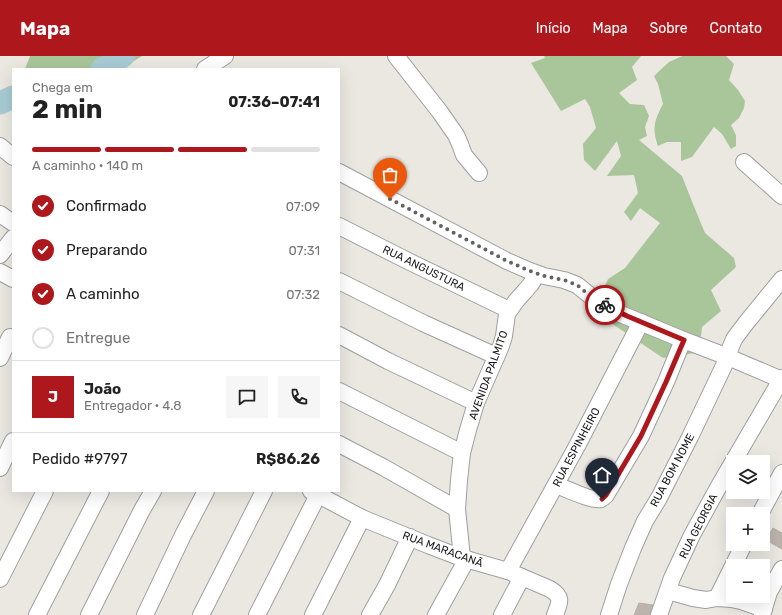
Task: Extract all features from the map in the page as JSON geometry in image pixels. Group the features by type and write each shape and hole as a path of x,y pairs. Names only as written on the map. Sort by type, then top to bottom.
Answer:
{"street":[{"path":"206,68 225,56"},
{"path":"396,56 440,112 456,135 464,155 479,173"},
{"path":"0,146 12,156"},
{"path":"744,162 782,196"},
{"path":"340,173 507,261 537,274 564,280 577,285 616,312 782,380"},
{"path":"0,214 12,222"},
{"name":"RUA ANGUSTURA","path":"340,227 509,310"},
{"path":"0,255 12,239"},
{"path":"0,272 12,278"},
{"name":"AVENIDA PALMITO","path":"464,558 457,509 462,453 476,403 501,346 509,310 531,284 537,274"},
{"name":"RUA BOM NOME","path":"609,615 619,584 645,521 662,492 690,437 728,357 734,339 782,279"},
{"path":"340,282 423,323 496,356"},
{"name":"RUA ESPINHEIRO","path":"502,615 515,574 556,485 641,322"},
{"path":"0,358 8,336"},
{"path":"340,336 388,361 476,403"},
{"path":"556,485 589,498 602,499 606,495 641,436 684,340"},
{"name":"RUA GEORGIA","path":"659,615 672,578 695,529 782,380"},
{"path":"340,392 462,453"},
{"path":"0,468 12,444"},
{"path":"340,445 457,509"},
{"path":"764,507 782,472"},
{"path":"0,579 44,492"},
{"path":"37,615 100,492"},
{"path":"89,615 152,492"},
{"path":"145,615 205,492"},
{"path":"201,615 263,492"},
{"path":"258,615 314,493"},
{"name":"RUA MARACANÃ","path":"314,493 362,518 464,558 515,574 550,589 559,597 560,603 555,615"},
{"path":"313,615 362,518"},
{"path":"370,615 387,585 410,537"},
{"path":"717,598 740,551"},
{"path":"436,615 464,558"},
{"path":"668,591 706,600 717,598 741,601 763,612 769,592 782,569"}],"green space":[{"path":"30,56 142,56 123,68 25,68"},
{"path":"544,56 641,56 632,67 637,80 619,93 630,104 644,105 649,116 645,127 647,136 639,140 682,176 705,233 734,258 736,267 711,290 721,311 702,327 701,337 695,353 663,358 593,311 608,279 625,268 660,223 640,208 631,221 624,212 638,193 634,175 607,176 621,156 617,141 595,171 584,160 583,144 596,128 590,107 585,99 561,111 531,63 545,58"},
{"path":"682,56 726,56 734,64 729,80 745,101 744,108 739,118 731,125 736,135 736,146 731,149 722,134 714,127 692,157 681,161 681,142 667,142 658,146 655,134 655,125 663,104 658,84 654,76 669,62"}],"building":[{"path":"773,528 782,533 782,549 770,542 770,533"},
{"path":"639,603 653,605 650,615 634,615"}],"waterway":[{"path":"104,68 123,56"},
{"path":"0,103 12,97"}],"way so far":[{"path":"390,199 507,261 544,276 564,280 577,285 593,298 605,305"}],"route":[{"path":"602,499 606,495 641,436 684,340 616,312 605,305"}]}
